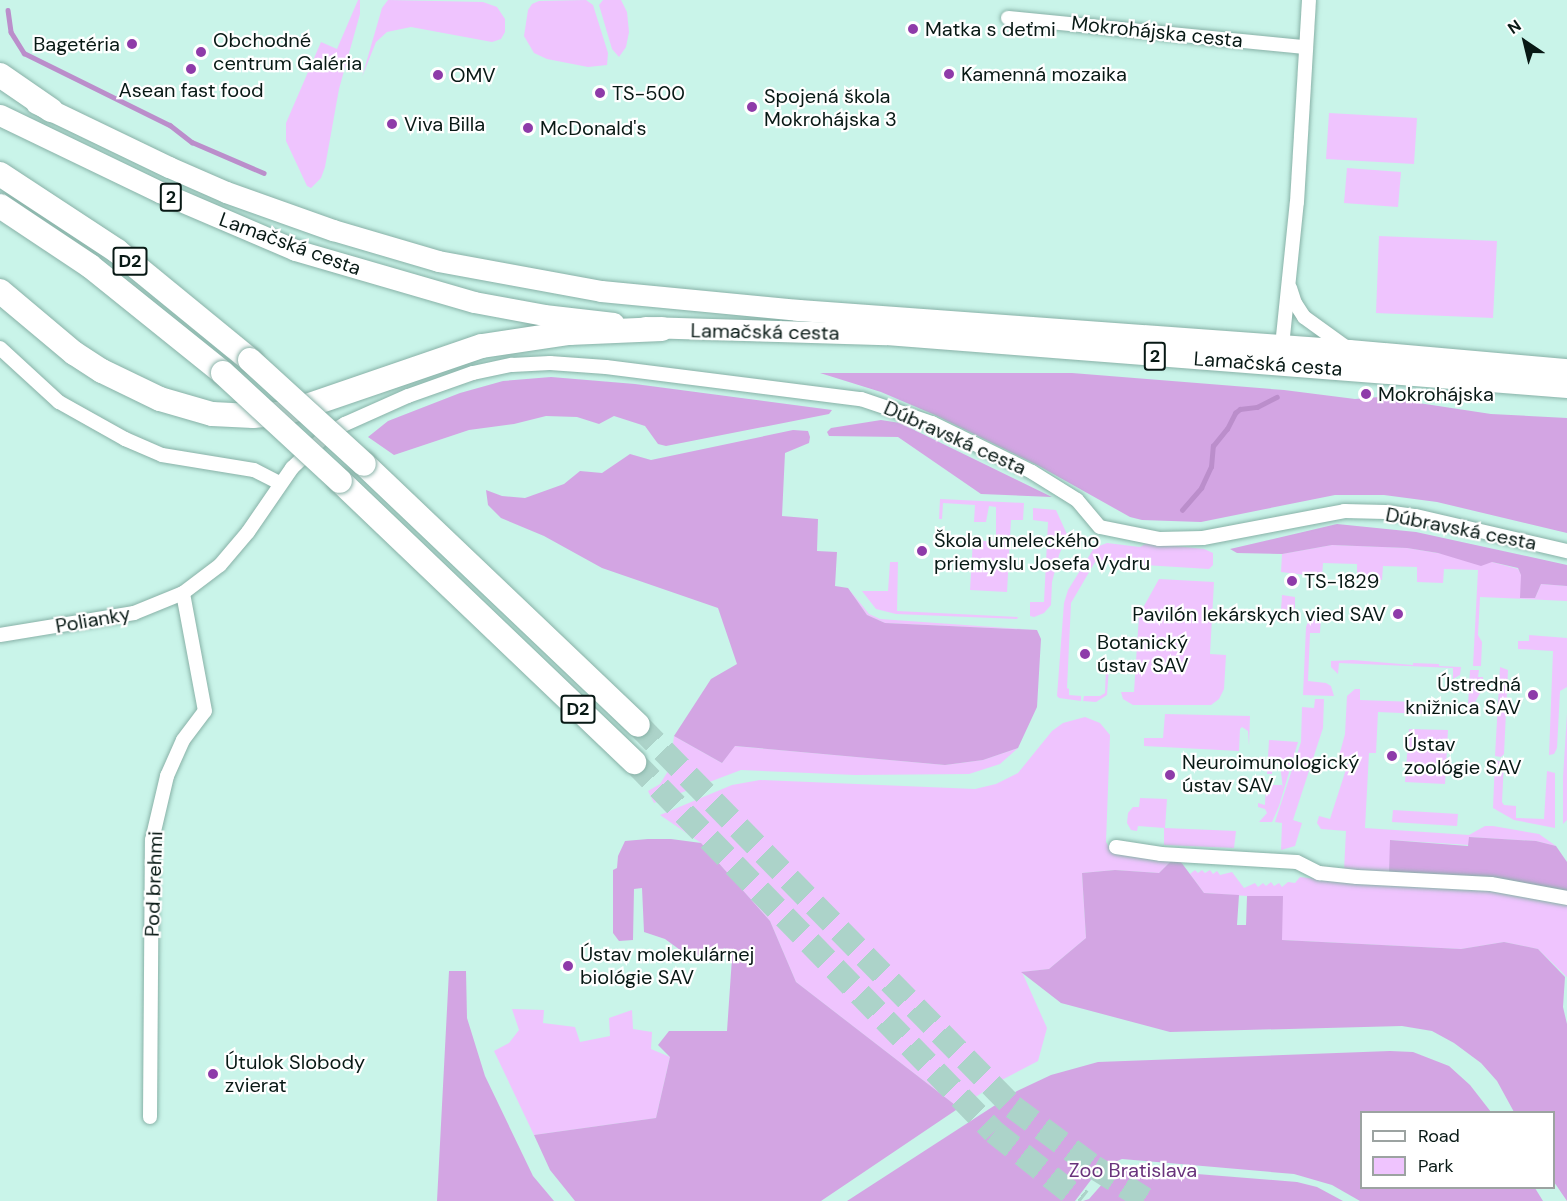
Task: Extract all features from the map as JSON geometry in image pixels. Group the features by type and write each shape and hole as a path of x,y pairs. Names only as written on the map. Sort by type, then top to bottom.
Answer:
{"highway":[{"path":"0,75 51,110"},
{"name":"D2","path":"0,174 117,251 250,360 364,464 638,724"},
{"name":"D2","path":"0,206 99,273 222,373 340,481 634,762"},
{"path":"0,216 27,223"},
{"path":"0,291 74,353 102,371 160,399 212,414 253,416 286,412 482,346 569,333 662,329"}],"main road":[{"name":"Lamačská cesta","path":"0,86 226,192 333,230 438,261 601,291 799,310 1349,350 1567,369"},
{"name":"Lamačská cesta","path":"0,115 160,192 285,246 347,267 509,310 662,329 886,334 1567,387"},
{"path":"1282,346 1285,361 1292,367"}],"street":[{"path":"1282,346 1290,287 1309,0"},
{"name":"Mokrohájska cesta","path":"1008,18 1306,47"},
{"path":"1290,287 1295,303 1304,317 1349,350"},
{"path":"0,348 59,402 125,439 162,455 254,470 280,484"},
{"name":"Dúbravská cesta","path":"183,593 220,565 248,532 304,453 324,437 376,409 473,373 512,364 550,363 861,399 932,423 1056,485 1077,500 1100,527 1182,540 1344,512 1386,512 1416,516 1567,551"},
{"name":"Polianky","path":"0,635 134,613 183,593"},
{"name":"Pod brehmi","path":"150,1118 152,840 167,776 183,740 205,711 183,593"},
{"path":"1116,847 1161,854 1298,862 1319,873 1491,884 1567,898"}],"green space":[{"path":"358,0 360,0 360,14 339,89 325,167 321,178 311,188 307,186 286,141 286,123 321,42 337,49"},
{"path":"388,0 483,2 497,7 505,19 505,32 501,39 492,42 411,27 387,32 376,42 362,77 382,8"},
{"path":"586,0 593,5 608,53 607,65 588,67 547,59 534,53 524,36 528,10 532,4 539,1"},
{"path":"603,0 621,0 627,12 629,32 626,47 619,57 612,49 599,5"},
{"path":"1329,113 1417,118 1414,164 1326,159"},
{"path":"1347,168 1401,172 1398,207 1344,203"},
{"path":"1379,236 1497,241 1493,318 1376,313"},
{"path":"820,373 1072,373 1284,390 1355,399 1379,397 1491,414 1567,418 1567,533 1437,502 1384,495 1335,495 1201,522 1142,520 1130,517 1039,466 935,415 881,392"},
{"path":"551,377 635,384 832,410 829,414 666,446 658,444 645,426 614,416 599,424 577,417 546,416 514,424 469,430 394,455 368,437 388,421 460,393 503,381"},
{"path":"881,420 900,423 1052,497 981,494 898,437 829,436 827,432 831,428"},
{"path":"793,430 808,431 810,437 809,443 785,453 782,516 818,519 817,551 837,552 835,586 848,588 867,615 885,623 1037,630 1041,639 1037,707 1018,748 983,760 945,765 735,746 722,763 674,736 711,679 737,664 718,608 602,568 544,536 501,518 488,505 486,490 502,496 525,498 564,484 580,471 602,473 630,454 651,460"},
{"path":"940,499 1024,503 1023,520 1011,520 1007,592 970,590 973,540 996,542 996,507 989,506 986,522 974,522 975,505 943,503 942,519 939,519"},
{"path":"1033,508 1056,510 1070,541 1064,543 1059,555 1052,582 1051,605 1044,613 1034,617 1030,616 1030,602 1044,602 1048,522 1033,520"},
{"path":"1337,524 1416,532 1567,565 1567,586 1541,584 1535,598 1520,598 1521,575 1518,568 1492,562 1481,566 1438,553 1407,548 1332,545 1282,554 1237,553 1230,549"},
{"path":"1107,543 1140,547 1147,543 1204,549 1213,553 1213,565 1209,569 1095,562 1071,603 1067,688 1069,695 1081,696 1081,701 1059,698 1057,696 1064,603 1068,590 1094,548"},
{"path":"1332,545 1407,548 1492,562 1518,569 1535,598 1541,584 1567,586 1567,601 1480,597 1478,635 1482,642 1481,666 1473,666 1478,570 1444,569 1443,583 1417,582 1417,567 1383,566 1382,580 1357,579 1357,564 1323,563 1322,577 1281,572 1282,554"},
{"path":"890,562 898,562 897,611 1018,617 1017,619 896,614 876,609 862,591 888,591"},
{"path":"1159,579 1214,582 1210,654 1226,655 1224,689 1219,699 1211,705 1133,705 1123,699 1121,692 1134,692 1139,615"},
{"path":"848,588 869,614 880,619 1037,630 885,623 867,615"},
{"path":"1282,595 1295,597 1295,610 1281,610"},
{"path":"1316,615 1321,615 1320,633 1310,633 1308,681 1326,683 1331,686 1334,696 1303,695 1306,627"},
{"path":"1529,635 1567,638 1567,687 1560,691 1557,748 1554,754 1549,755 1553,651 1518,649 1518,641 1529,641"},
{"path":"1353,660 1461,667 1460,675 1453,679 1453,668 1339,663 1338,674 1331,667 1331,661"},
{"path":"1106,666 1109,667 1107,695 1096,702 1083,701 1084,696 1100,696 1105,693"},
{"path":"1500,667 1508,670 1504,754 1501,757 1495,756"},
{"path":"1470,670 1479,670 1478,677 1483,677 1483,682 1474,704 1468,705"},
{"path":"1355,689 1360,689 1360,700 1416,702 1416,705 1426,705 1424,714 1378,712 1376,753 1369,753 1365,828 1469,835 1485,826 1493,826 1539,834 1556,846 1536,841 1470,837 1469,845 1391,840 1389,873 1344,870 1346,831 1321,829 1317,823 1319,816 1330,819 1349,760 1339,756 1345,734 1347,696"},
{"path":"1315,699 1324,699 1323,728 1293,820 1302,823 1295,846 1281,850 1282,823 1275,822 1301,742 1302,707 1314,708"},
{"path":"1567,713 1567,820 1563,824 1563,777"},
{"path":"1165,714 1250,716 1249,746 1248,731 1242,727 1239,751 1144,746 1144,738 1163,738"},
{"path":"1085,717 1100,723 1110,735 1106,842 1113,853 1180,858 1181,862 1171,861 1159,873 1115,870 1082,873 1086,938 1049,969 1022,972 1047,1028 1038,1061 998,1082 959,1108 796,982 770,921 701,843 660,815 732,785 760,780 975,789 996,784 1018,773 1052,731 1063,723"},
{"path":"1409,729 1448,730 1445,784 1405,782"},
{"path":"674,736 722,763 734,746 945,765 983,760 1018,748 1000,764 969,774 855,775 741,770 654,803 648,791 660,784 670,768"},
{"path":"1269,740 1298,742 1279,806 1272,822 1259,822 1267,813 1265,809 1258,807 1258,803 1265,805 1266,784 1271,785 1271,789 1272,785 1282,785 1283,789 1280,764 1273,762 1272,774 1267,774"},
{"path":"1495,760 1504,762 1502,802 1504,805 1516,806 1516,818 1544,819 1547,771 1555,773 1555,828 1514,820 1493,808"},
{"path":"1140,798 1167,799 1165,828 1236,831 1234,848 1164,845 1164,828 1138,826 1137,831 1131,830 1127,823 1128,813 1133,807 1139,807"},
{"path":"1393,810 1458,814 1457,826 1392,822"},
{"path":"1469,837 1536,841 1556,846 1567,862 1567,892 1503,879 1389,873 1390,840 1468,846"},
{"path":"648,839 701,843 770,921 796,982 959,1108 821,1201 575,1201 550,1170 534,1135 656,1118 670,1057 658,1045 669,1031 727,1031 732,958 725,948 709,956 687,955 665,939 644,932 642,888 634,889 633,940 619,941 613,933 613,870 617,868 618,856 625,841"},
{"path":"1171,861 1181,862 1204,893 1239,895 1237,925 1246,925 1247,896 1283,896 1282,940 1461,949 1504,942 1538,949 1565,977 1563,1007 1567,1024 1567,1201 1555,1183 1555,1111 1513,1111 1497,1081 1481,1063 1454,1043 1432,1031 1402,1026 1170,1032 1061,1003 1021,972 1049,969 1086,938 1082,873 1115,870 1159,873"},
{"path":"1195,870 1198,873 1202,870 1205,873 1210,870 1213,874 1217,871 1220,875 1232,872 1244,888 1255,883 1258,887 1263,883 1266,886 1271,882 1274,886 1279,883 1282,887 1288,882 1295,883 1300,877 1353,883 1482,889 1567,904 1567,977 1538,949 1504,942 1461,949 1282,940 1247,896 1204,893 1190,874"},
{"path":"449,971 466,971 467,1018 485,1076 533,1176 554,1201 437,1201"},
{"path":"512,1009 544,1010 543,1023 575,1027 580,1042 610,1036 609,1018 632,1010 633,1029 652,1032 651,1049 670,1057 656,1118 534,1135 494,1051 509,1043 519,1030"},
{"path":"1413,1052 1449,1066 1470,1085 1490,1111 1360,1111 1360,1189 1536,1189 1543,1201 1360,1201 1332,1185 1294,1174 1122,1159 1100,1168 1075,1201 847,1201 1017,1091 1051,1075 1098,1062"},
{"name":"Zoo Bratislava","path":"1122,1168 1297,1182 1317,1187 1343,1201 1083,1201 1089,1199 1111,1174"}],"waterway":[{"path":"8,10 11,32 24,53 170,125 192,142 264,173"},
{"path":"1182,510 1201,488 1211,467 1213,446 1227,429 1235,413 1240,409 1257,407 1277,397"}],"tunnel":[{"path":"638,725 1013,1107 1094,1167 1148,1201"},
{"path":"634,762 994,1132 1081,1201"}],"place":[{"name":"Matka s deťmi","path":"913,29"},
{"name":"Bagetéria","path":"132,44"},
{"name":"Obchodné centrum Galéria","path":"201,52"},
{"name":"Asean fast food","path":"191,69"},
{"name":"Kamenná mozaika","path":"949,74"},
{"name":"OMV","path":"438,75"},
{"name":"TS-500","path":"600,93"},
{"name":"Spojená škola Mokrohájska 3","path":"752,107"},
{"name":"Viva Billa","path":"392,124"},
{"name":"McDonald's","path":"528,128"},
{"name":"Mokrohájska","path":"1366,394"},
{"name":"Škola umeleckého priemyslu Josefa Vydru","path":"922,551"},
{"name":"TS-1829","path":"1292,581"},
{"name":"Pavilón lekárskych vied SAV","path":"1398,614"},
{"name":"Botanický ústav SAV","path":"1085,654"},
{"name":"Ústredná knižnica SAV","path":"1533,695"},
{"name":"Ústav zoológie SAV","path":"1392,756"},
{"name":"Neuroimunologický ústav SAV","path":"1170,775"},
{"name":"Ústav molekulárnej biológie SAV","path":"568,966"},
{"name":"Útulok Slobody zvierat","path":"213,1074"}]}
